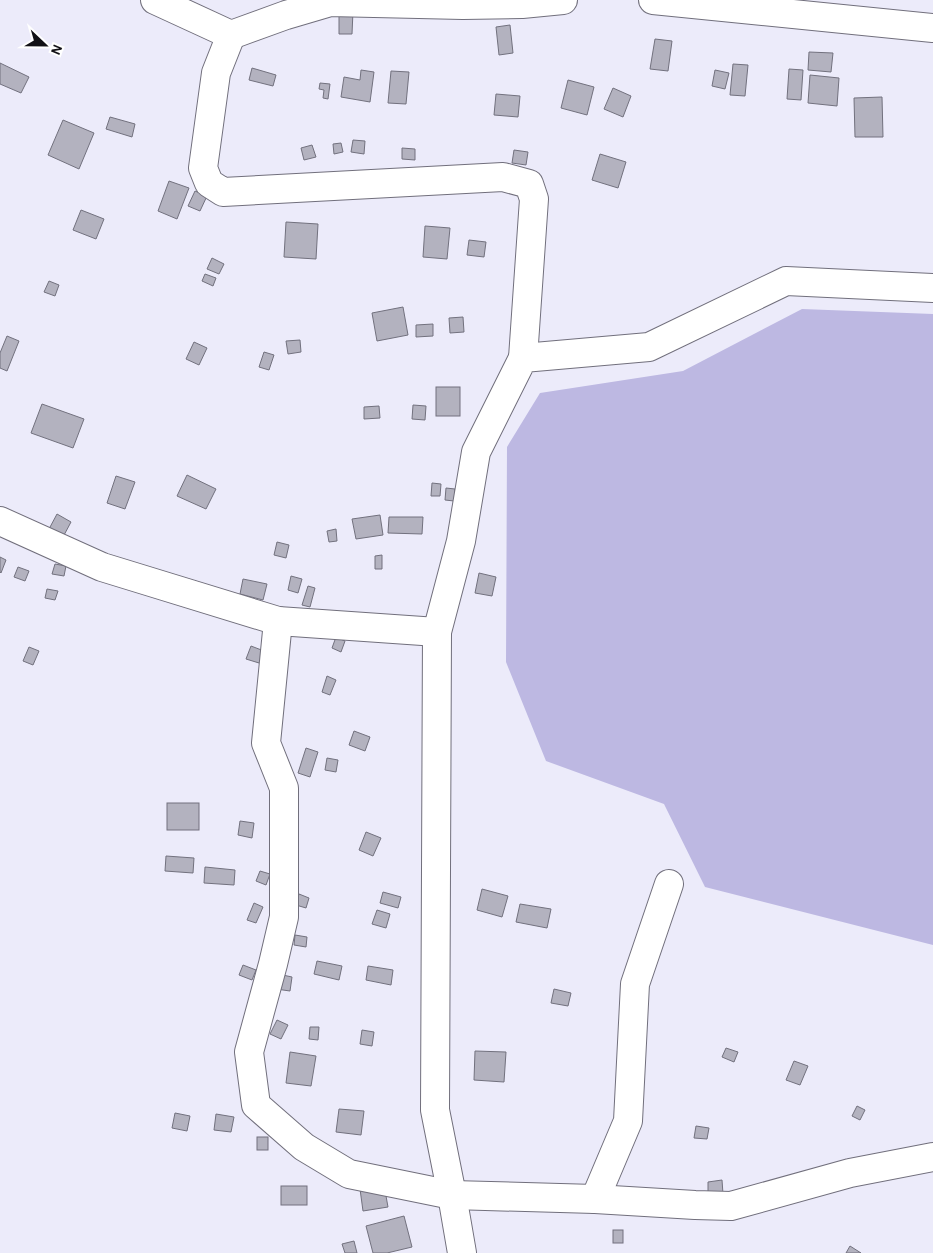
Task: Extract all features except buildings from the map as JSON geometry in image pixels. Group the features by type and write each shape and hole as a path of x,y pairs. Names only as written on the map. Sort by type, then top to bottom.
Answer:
{"street":[{"path":"155,0 231,35"},
{"path":"462,1253 435,1110 438,632 461,541 476,452 524,358 534,199 529,184 503,177 223,192 209,183 203,168 216,73 231,35 289,7 330,2 463,5 522,4 562,0"},
{"path":"653,0 933,28"},
{"path":"524,358 649,348 786,281 933,288"},
{"path":"0,522 102,568 278,620 438,632"},
{"path":"278,620 266,743 284,788 284,917 249,1052 256,1105 304,1147 349,1174 452,1196 595,1199 731,1206 850,1173 933,1157"},
{"path":"595,1199 628,1121 636,984 669,884"}],"shaded area":[{"path":"802,309 933,314 933,945 705,887 664,804 546,761 506,662 507,447 540,393 683,371"}]}
